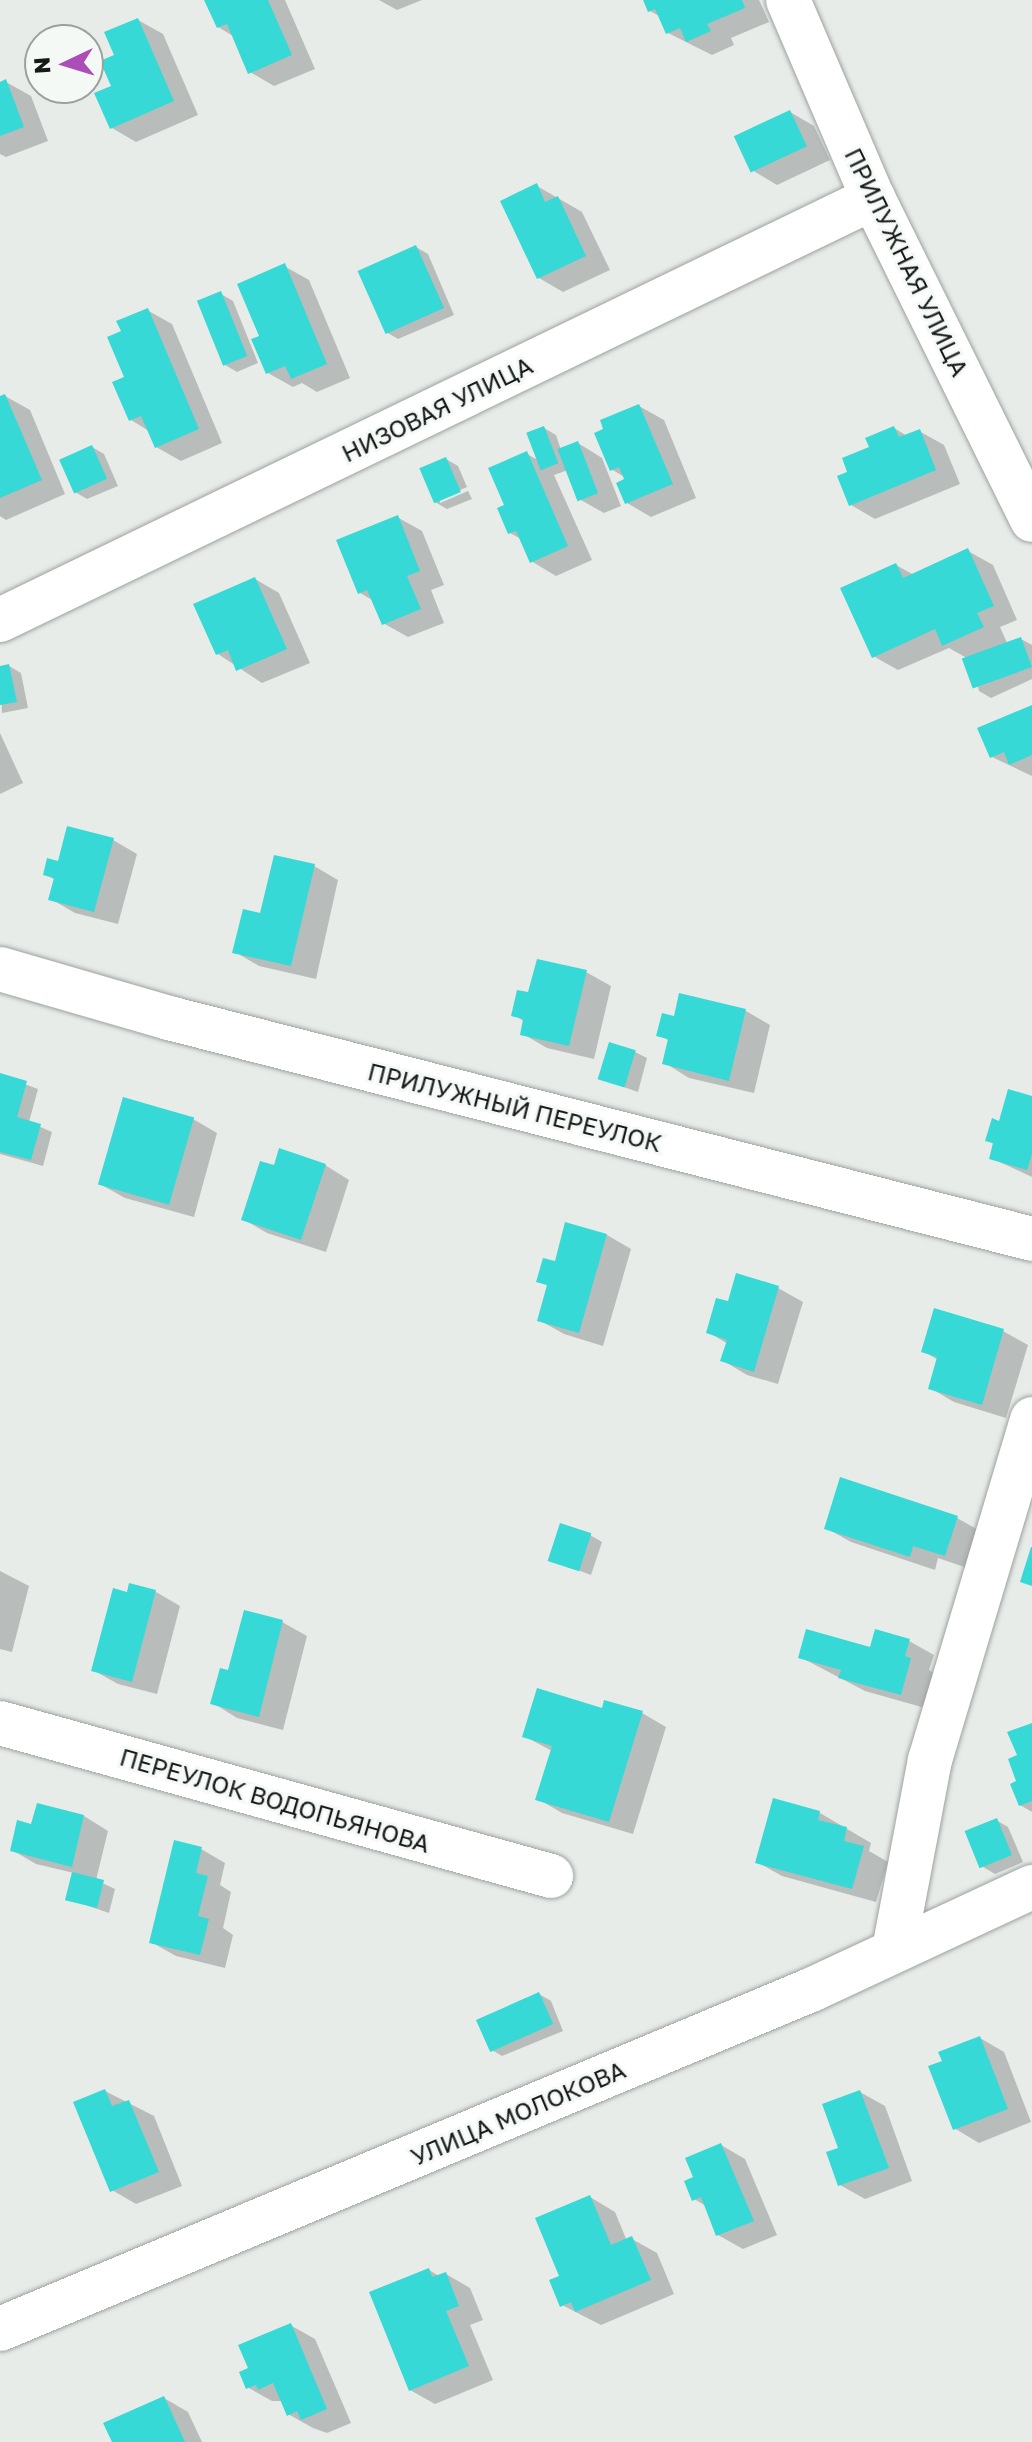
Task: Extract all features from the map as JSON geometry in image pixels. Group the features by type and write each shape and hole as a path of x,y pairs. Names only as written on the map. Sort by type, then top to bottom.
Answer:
{"street":[{"name":"ПРИЛУЖНАЯ УЛИЦА","path":"788,0 873,198 1032,520"},
{"name":"НИЗОВАЯ УЛИЦА","path":"0,620 873,198"},
{"name":"ПРИЛУЖНЫЙ ПЕРЕУЛОК","path":"0,969 169,1018 1032,1239"},
{"path":"894,1950 930,1760 1032,1419"},
{"name":"ПЕРЕУЛОК ВОДОПЬЯНОВА","path":"0,1723 551,1876"},
{"name":"УЛИЦА МОЛОКОВА","path":"0,2329 779,2004 1032,1887"}],"building":[{"path":"204,0 268,0 292,55 248,74 227,24 217,28"},
{"path":"643,0 742,0 745,8 707,24 711,31 686,42 680,28 666,34 655,9 648,12"},
{"path":"138,18 174,101 110,129 99,104 104,104 104,89 111,86 104,70 104,59 114,55 104,32"},
{"path":"6,79 24,127 0,136 0,82"},
{"path":"790,110 807,146 751,172 734,136"},
{"path":"537,183 545,202 558,196 586,256 537,279 500,201"},
{"path":"416,245 444,308 386,334 358,271"},
{"path":"285,263 327,364 291,379 285,366 266,374 251,339 259,336 237,284"},
{"path":"221,291 247,356 223,366 197,301"},
{"path":"148,308 199,429 155,448 141,416 129,421 112,382 124,377 107,337 121,331 116,321"},
{"path":"5,394 42,480 0,498 0,396"},
{"path":"639,404 673,484 625,504 616,483 624,479 619,467 610,471 594,433 603,429 600,420"},
{"path":"544,426 558,463 541,470 526,433"},
{"path":"894,426 899,437 920,429 936,470 849,506 837,476 847,472 842,458 869,447 865,438"},
{"path":"578,441 598,493 578,501 557,449"},
{"path":"92,445 107,479 74,493 59,460"},
{"path":"527,451 568,546 530,563 516,531 508,534 497,508 504,505 488,468"},
{"path":"446,457 461,492 434,503 419,468"},
{"path":"398,515 420,571 407,576 421,609 382,625 367,590 358,594 336,540"},
{"path":"968,548 994,606 977,613 984,627 942,646 935,629 872,658 840,588 896,563 903,578"},
{"path":"255,577 287,649 236,671 228,650 216,655 193,604"},
{"path":"1021,637 1032,667 973,689 962,659"},
{"path":"9,664 17,702 0,705 0,666"},
{"path":"1032,705 1032,755 1009,765 1004,752 990,758 977,728"},
{"path":"67,826 114,838 94,912 48,900 54,878 43,875 47,858 58,861"},
{"path":"274,855 315,864 291,966 232,953 243,909 260,913"},
{"path":"537,959 587,970 569,1046 520,1035 523,1019 511,1016 517,990 528,992"},
{"path":"679,993 746,1009 729,1081 662,1064 668,1039 656,1036 662,1013 674,1016"},
{"path":"609,1042 636,1050 624,1087 598,1079"},
{"path":"0,1073 27,1081 17,1117 41,1124 31,1160 0,1152"},
{"path":"1008,1089 1032,1096 1032,1154 1027,1170 989,1159 993,1143 985,1141 992,1118 999,1121"},
{"path":"123,1097 194,1117 169,1205 98,1184"},
{"path":"279,1148 326,1164 301,1240 241,1220 260,1161 274,1165"},
{"path":"565,1222 607,1234 579,1333 537,1321 547,1285 536,1282 543,1258 555,1261"},
{"path":"736,1273 779,1286 754,1372 720,1361 727,1340 706,1333 716,1298 728,1301"},
{"path":"934,1308 1004,1329 982,1405 928,1389 937,1357 921,1352"},
{"path":"840,1477 958,1516 945,1556 913,1546 910,1557 824,1529"},
{"path":"560,1523 591,1533 579,1571 548,1561"},
{"path":"1032,1547 1032,1586 1020,1582"},
{"path":"129,1583 156,1590 132,1682 91,1671 113,1588 127,1592"},
{"path":"244,1610 283,1620 259,1717 210,1704 220,1668 228,1670"},
{"path":"806,1629 870,1647 875,1629 910,1639 905,1656 911,1658 901,1695 838,1678 841,1670 798,1658"},
{"path":"537,1688 602,1708 604,1700 643,1711 609,1822 535,1800 552,1746 522,1737"},
{"path":"1032,1723 1032,1801 1019,1806 1010,1784 1016,1781 1008,1759 1017,1755 1007,1732"},
{"path":"773,1798 820,1811 818,1820 847,1827 844,1841 864,1846 852,1889 755,1863"},
{"path":"37,1803 84,1815 72,1867 10,1851 17,1820 31,1824"},
{"path":"997,1818 1012,1855 980,1868 965,1831"},
{"path":"174,1840 202,1847 196,1873 208,1876 198,1916 209,1919 200,1955 149,1943"},
{"path":"72,1872 104,1880 97,1908 65,1900"},
{"path":"539,1992 553,2024 490,2052 476,2020"},
{"path":"980,2036 1008,2109 953,2130 928,2066 942,2061 938,2052"},
{"path":"105,2089 112,2106 129,2100 159,2172 110,2192 73,2102"},
{"path":"860,2090 889,2168 838,2186 826,2152 838,2148 822,2104"},
{"path":"721,2143 754,2221 716,2236 701,2197 692,2201 684,2181 693,2177 685,2158"},
{"path":"590,2195 611,2245 632,2236 651,2280 575,2312 571,2302 560,2307 549,2280 559,2276 535,2218"},
{"path":"429,2268 432,2277 446,2272 459,2306 446,2311 469,2366 409,2391 369,2292"},
{"path":"291,2323 327,2409 301,2420 297,2411 287,2416 273,2383 258,2390 256,2385 246,2389 239,2372 248,2368 238,2345"},
{"path":"164,2396 185,2442 112,2442 103,2423"}]}
